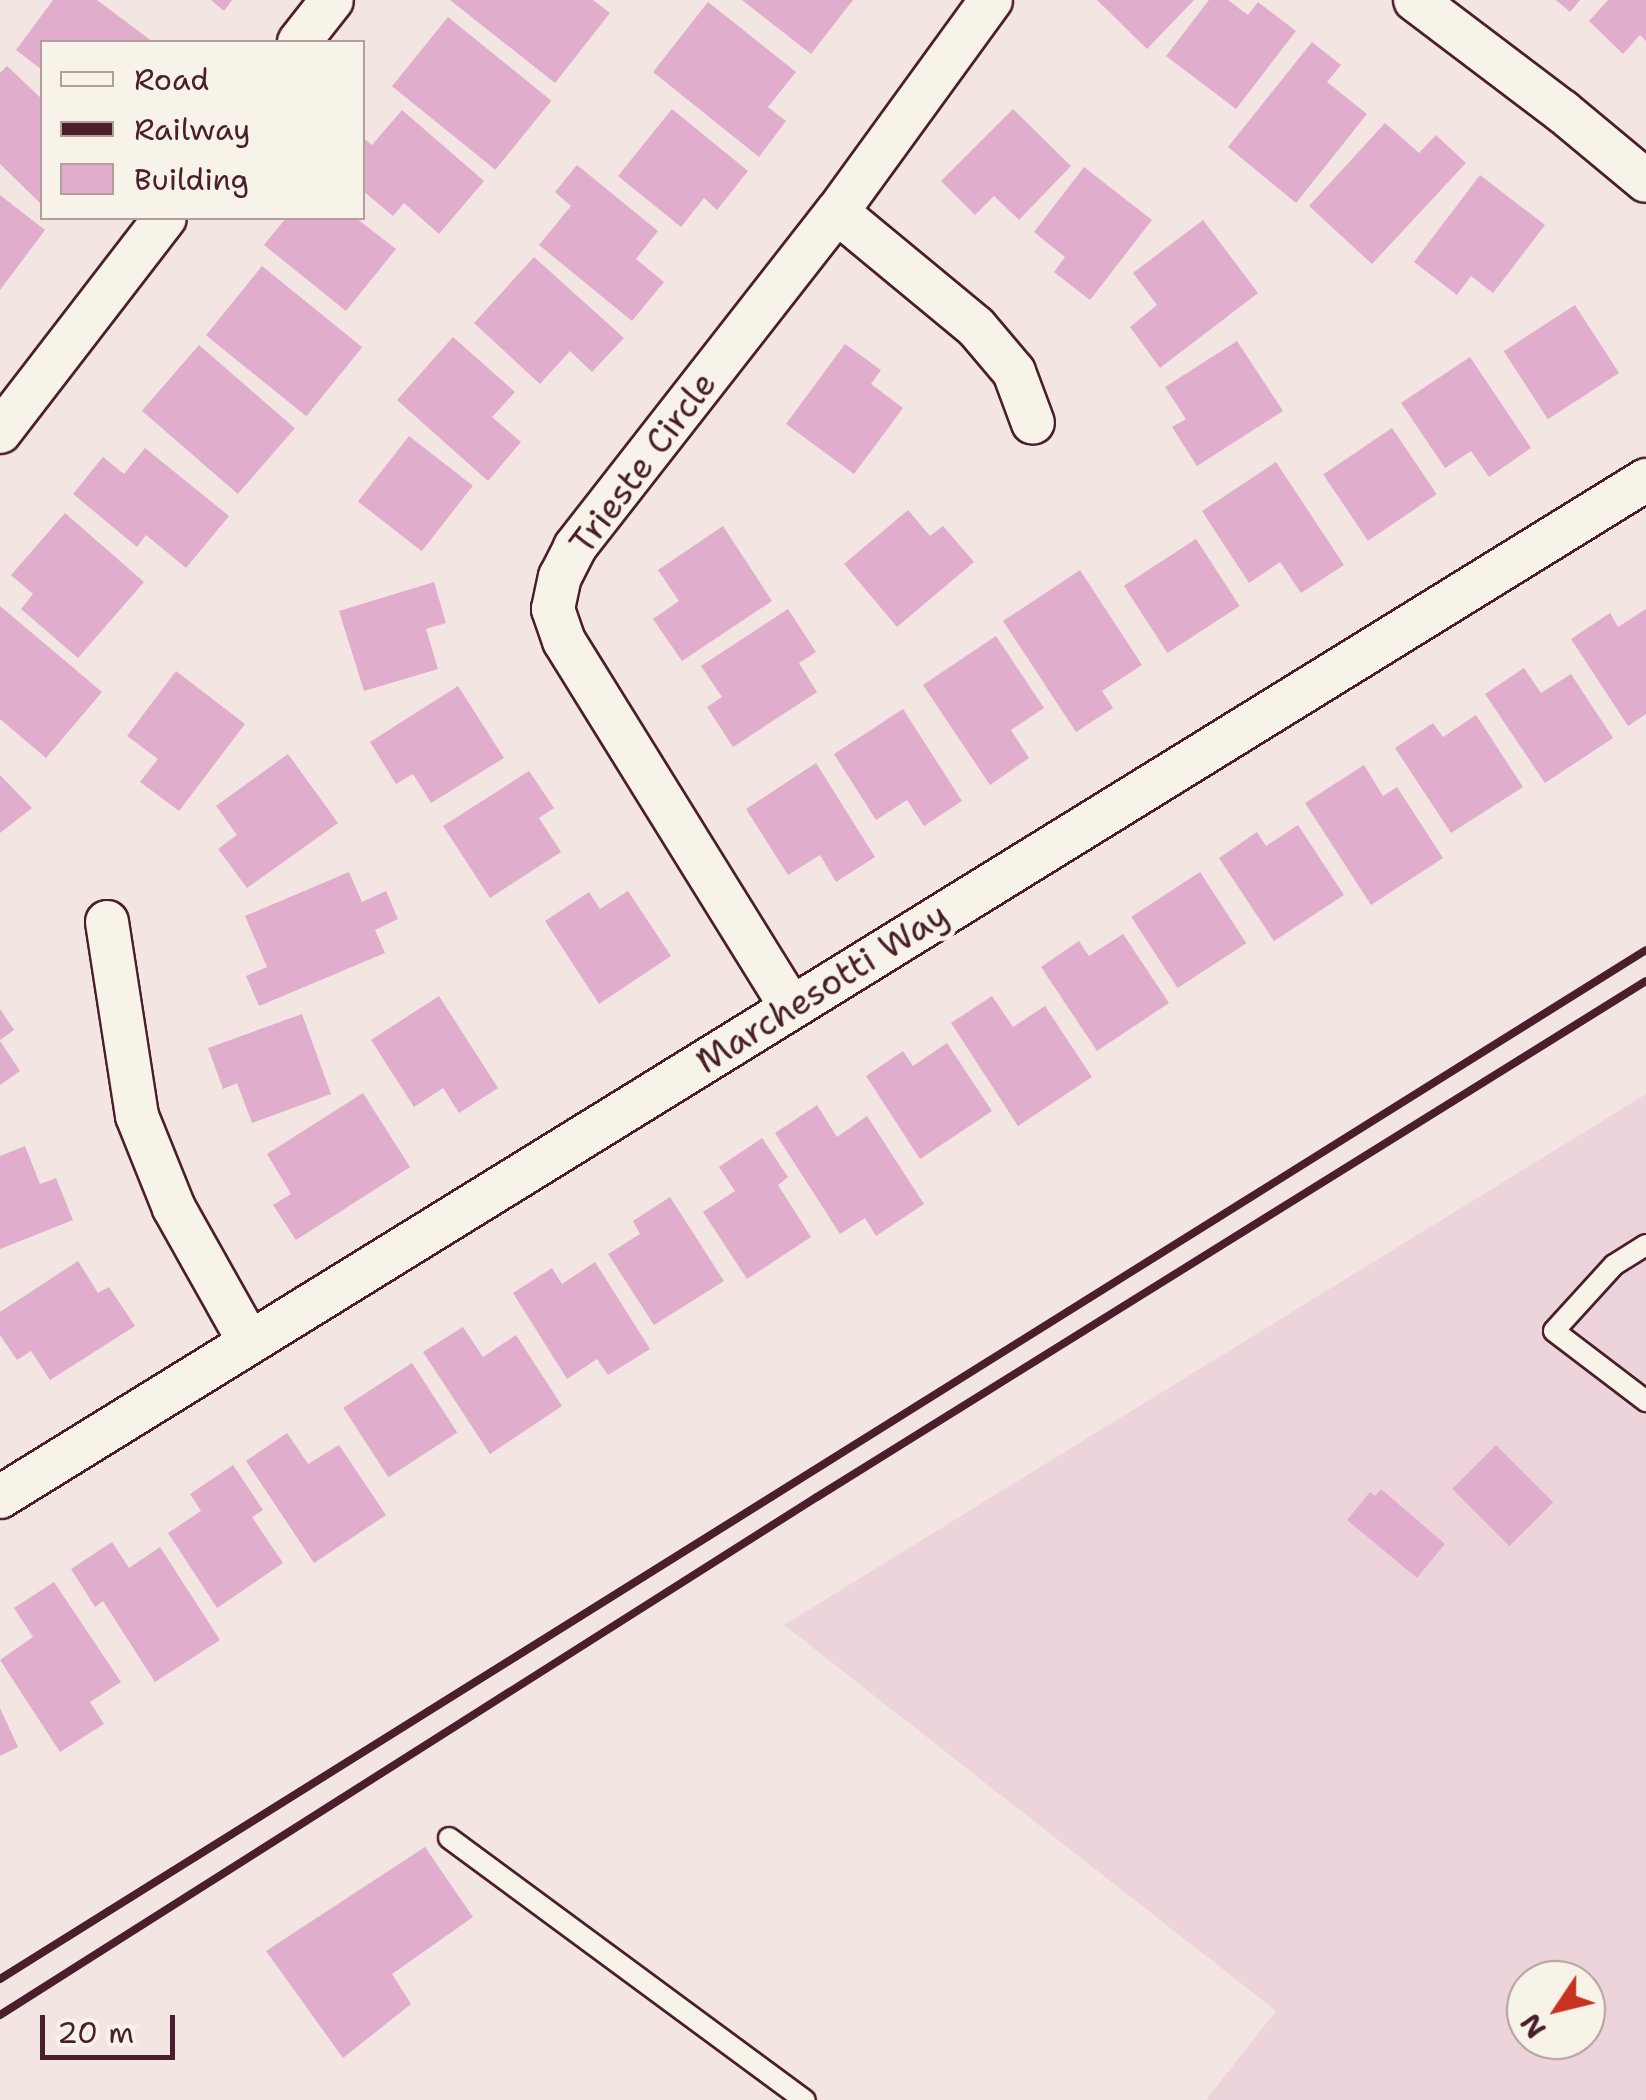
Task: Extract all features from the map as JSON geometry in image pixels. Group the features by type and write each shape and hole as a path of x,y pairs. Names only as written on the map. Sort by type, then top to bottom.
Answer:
{"street":[{"path":"302,40 332,0"},
{"name":"Trieste Circle","path":"791,1007 580,669 553,609 560,577 575,547 837,212 991,0"},
{"path":"1415,0 1646,181"},
{"path":"837,212 976,327 1014,372 1033,424"},
{"path":"0,432 163,220"},
{"name":"Marchesotti Way","path":"0,1498 248,1340 1646,480"},
{"path":"107,922 137,1116 174,1208 248,1340"}],"lane":[{"path":"1646,1245 1614,1266 1554,1331 1646,1402"},
{"path":"449,1838 805,2100"}],"shaded area":[{"path":"1646,1094 1646,2100 1206,2100 1276,2011 784,1625"}],"building":[{"path":"53,0 97,0 150,40 40,40 40,68 16,50"},
{"path":"211,0 232,0 224,11"},
{"path":"450,0 593,0 610,13 555,83"},
{"path":"742,0 853,0 811,54"},
{"path":"1097,0 1194,0 1147,49"},
{"path":"1209,0 1228,0 1248,15 1258,2 1296,31 1236,109 1166,56"},
{"path":"1556,0 1580,0 1570,12"},
{"path":"1608,0 1646,0 1646,41 1640,35 1623,54 1589,21"},
{"path":"708,2 796,72 768,107 786,121 759,157 653,72"},
{"path":"448,17 551,101 495,170 392,86"},
{"path":"1312,42 1341,65 1327,82 1367,114 1296,203 1228,147"},
{"path":"7,66 40,97 40,203 0,164 0,73"},
{"path":"672,109 748,171 717,210 704,198 681,227 618,176"},
{"path":"1013,109 1071,166 1019,220 994,196 975,215 941,181"},
{"path":"402,110 484,181 439,234 404,203 393,216 365,193 365,139 372,145"},
{"path":"1385,123 1419,153 1436,135 1466,163 1372,264 1309,206"},
{"path":"577,165 658,231 636,259 664,282 632,321 539,245 571,206 555,192"},
{"path":"1084,167 1152,220 1090,300 1054,272 1065,257 1034,232"},
{"path":"1480,175 1545,225 1493,293 1471,276 1457,295 1414,262"},
{"path":"0,195 45,230 0,290"},
{"path":"284,220 359,220 396,249 346,311 264,245"},
{"path":"1203,220 1258,293 1160,368 1130,327 1157,305 1133,273"},
{"path":"534,257 624,338 592,372 570,351 540,384 474,323"},
{"path":"262,266 362,347 306,416 206,335"},
{"path":"1575,305 1619,373 1548,419 1504,351"},
{"path":"453,337 515,392 492,417 521,442 488,481 397,400"},
{"path":"1237,341 1283,411 1197,466 1172,427 1186,419 1165,387"},
{"path":"845,344 881,370 871,384 903,408 854,474 786,424"},
{"path":"199,345 295,428 238,494 142,411"},
{"path":"1470,357 1531,448 1489,477 1471,451 1445,468 1401,403"},
{"path":"1392,428 1437,494 1368,541 1323,474"},
{"path":"409,436 473,486 422,551 358,501"},
{"path":"145,448 229,516 186,568 146,535 137,547 73,494 103,457 124,474"},
{"path":"1276,462 1344,565 1301,593 1280,562 1249,583 1202,511"},
{"path":"908,510 930,536 943,526 974,562 897,627 844,564"},
{"path":"65,513 144,582 78,658 21,609 33,594 11,575"},
{"path":"723,526 772,601 682,661 653,619 679,601 658,570"},
{"path":"1196,539 1240,606 1167,653 1124,586"},
{"path":"1080,570 1142,665 1102,691 1113,708 1076,732 1003,621"},
{"path":"434,582 446,623 426,629 438,669 364,691 339,611"},
{"path":"0,606 102,692 46,758 0,719"},
{"path":"788,609 816,652 799,663 817,692 733,747 707,707 722,697 701,666"},
{"path":"1646,609 1646,714 1628,726 1571,639 1610,613 1618,627"},
{"path":"996,636 1044,708 1011,730 1029,758 990,785 923,685"},
{"path":"1524,668 1541,693 1571,674 1613,738 1545,783 1485,694"},
{"path":"176,671 245,724 179,811 140,782 158,759 127,736"},
{"path":"458,686 504,758 431,803 413,774 396,784 370,742"},
{"path":"903,709 962,801 924,826 907,800 876,820 834,754"},
{"path":"1476,715 1523,787 1451,833 1395,748 1433,723 1443,737"},
{"path":"288,754 338,823 247,888 218,849 237,835 216,806"},
{"path":"816,763 875,857 836,882 820,855 788,875 746,809"},
{"path":"1364,765 1383,796 1397,787 1443,858 1371,905 1305,803"},
{"path":"529,771 554,808 539,818 561,852 490,898 443,826"},
{"path":"0,775 32,808 0,833"},
{"path":"1298,825 1344,895 1274,941 1219,858 1257,832 1266,846"},
{"path":"349,872 362,902 386,891 398,919 375,930 385,953 259,1006 246,976 267,967 245,916"},
{"path":"1200,872 1246,943 1178,988 1131,917"},
{"path":"628,891 671,956 599,1004 545,921 589,892 600,909"},
{"path":"1123,934 1169,1003 1097,1051 1041,967 1079,941 1089,956"},
{"path":"439,996 498,1088 459,1113 443,1088 414,1107 371,1040"},
{"path":"992,996 1013,1027 1045,1006 1092,1077 1018,1126 951,1023"},
{"path":"0,1009 14,1030 0,1040"},
{"path":"302,1014 331,1094 252,1123 237,1083 223,1089 208,1048"},
{"path":"0,1041 20,1071 0,1085"},
{"path":"947,1043 992,1111 920,1159 866,1076 903,1051 913,1066"},
{"path":"363,1093 410,1167 296,1240 273,1205 291,1194 267,1154"},
{"path":"817,1105 837,1137 867,1116 924,1204 876,1236 865,1218 840,1234 775,1133"},
{"path":"762,1138 788,1177 778,1185 811,1237 747,1279 703,1212 735,1191 719,1167"},
{"path":"25,1146 40,1184 56,1178 73,1220 0,1249 0,1156"},
{"path":"670,1197 724,1281 654,1325 608,1254 640,1234 633,1221"},
{"path":"78,1261 98,1293 109,1287 135,1326 50,1380 31,1351 17,1360 0,1335 0,1312"},
{"path":"595,1262 650,1349 608,1375 597,1359 567,1379 513,1293 552,1268 562,1284"},
{"path":"463,1327 483,1357 516,1335 562,1406 490,1454 423,1352"},
{"path":"412,1363 457,1433 388,1477 343,1408"},
{"path":"287,1433 308,1464 339,1445 386,1515 314,1563 246,1461"},
{"path":"1496,1445 1553,1502 1509,1546 1452,1489"},
{"path":"233,1465 263,1510 252,1517 283,1563 217,1608 168,1533 201,1511 190,1494"},
{"path":"1381,1489 1445,1544 1417,1578 1347,1520 1370,1492 1375,1496"},
{"path":"112,1542 129,1568 160,1547 220,1640 155,1682 103,1601 95,1607 71,1569"},
{"path":"54,1582 121,1682 90,1702 104,1724 60,1752 0,1660 33,1637 14,1608"},
{"path":"0,1708 18,1747 0,1756"},
{"path":"425,1847 473,1917 392,1974 411,2004 343,2058 266,1951"}],"railway":[{"path":"0,1979 1646,950"},
{"path":"0,2015 817,1497 1646,981"}]}
